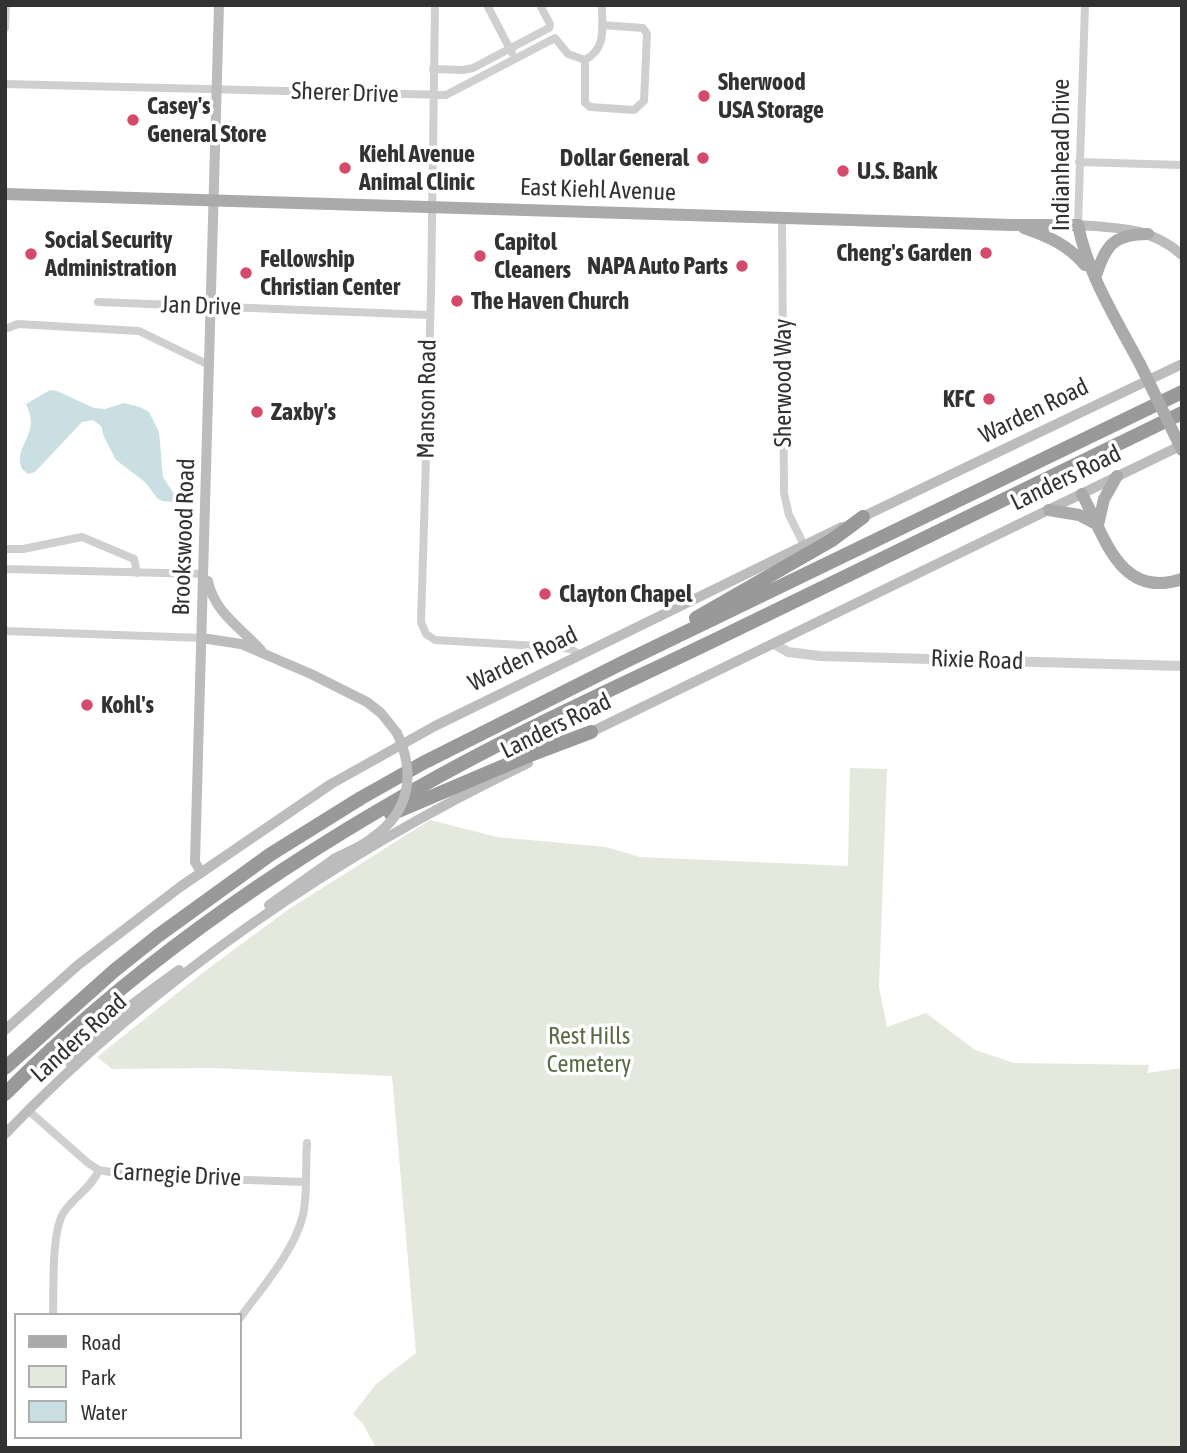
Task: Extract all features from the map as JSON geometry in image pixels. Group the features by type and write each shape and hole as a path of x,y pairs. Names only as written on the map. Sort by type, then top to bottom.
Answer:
{"highway":[{"path":"5,1069 115,970 178,920 281,848 361,798 423,763 624,662 1182,392"},
{"path":"5,1094 94,1012 184,939 253,889 350,827 444,773 498,746 1182,413"},
{"path":"624,662 832,540 863,517"},
{"path":"350,827 375,821 418,801 592,732"}],"main road":[{"name":"Brookswood Road","path":"201,872 195,862 219,5"},
{"name":"East Kiehl Avenue","path":"5,194 1078,225 1130,229 1148,234 1167,242 1182,255"},
{"path":"1013,225 1042,234 1065,246 1074,252 1095,278"},
{"name":"Indianhead Drive","path":"1078,225 1084,252 1095,278 1182,447"},
{"path":"1095,278 1105,250 1118,239 1131,234 1148,234"},
{"name":"Warden Road","path":"5,1030 78,965 201,872 302,802 354,771 435,726 1182,364"},
{"name":"Landers Road","path":"5,1134 59,1082 171,985 261,918 421,818 1117,476 1182,447"},
{"path":"1098,525 1104,499 1117,476"},
{"path":"1082,494 1114,556 1132,576 1154,585 1165,585 1182,579"},
{"path":"1049,510 1079,515 1098,525"},
{"path":"204,558 210,591 220,610 264,653"},
{"path":"59,1082 79,1054 157,986 334,859 372,839 389,824 403,803 408,782 406,753 397,733 382,713 367,702 264,653 241,644 202,638"}],"street":[{"path":"5,28 6,5"},
{"name":"Manson Road","path":"435,5 422,628 430,638 450,643 555,647 571,649 580,655"},
{"path":"487,5 515,58"},
{"path":"540,5 550,24 549,28 568,54 585,60"},
{"path":"585,60 595,54 601,43 602,5"},
{"name":"Indianhead Drive","path":"1078,225 1085,5"},
{"path":"585,60 585,103 590,107 634,110 644,101 647,34 643,28 602,25"},
{"path":"433,69 463,70 480,64 549,28"},
{"name":"Sherer Drive","path":"5,84 446,94 555,38"},
{"path":"480,64 485,74"},
{"path":"463,70 466,84"},
{"path":"1079,162 1182,165"},
{"name":"Sherwood Way","path":"782,217 784,493 789,515 804,545"},
{"name":"Jan Drive","path":"98,302 429,315"},
{"path":"5,329 18,324 139,331 209,365"},
{"path":"5,549 23,549 82,537 134,559 137,573"},
{"path":"5,569 204,574"},
{"path":"5,631 202,638"},
{"name":"Rixie Road","path":"774,644 788,652 821,656 1182,666"},
{"name":"Carnegie Drive","path":"29,1111 99,1170 133,1176 304,1182"},
{"path":"242,1315 278,1265 299,1229 305,1203 307,1143"},
{"path":"53,1313 58,1224 65,1210 94,1181 99,1170"}],"green space":[{"name":"Rest Hills Cemetery","path":"850,768 887,769 879,987 887,1027 926,1013 975,1050 1014,1063 1149,1065 1147,1073 1182,1068 1182,1448 376,1448 363,1424 353,1414 376,1384 416,1353 392,1076 213,1068 112,1069 97,1057 205,971 289,909 430,820 497,837 606,847 640,857 848,866"}],"water":[{"path":"50,390 94,408 105,409 124,403 149,412 159,432 163,477 174,494 174,502 157,498 145,482 116,460 101,426 93,420 82,422 35,472 28,474 22,469 21,453 31,424 26,404"}],"place":[{"name":"Sherwood USA Storage","path":"704,96"},
{"name":"Casey's General Store","path":"133,120"},
{"name":"Dollar General","path":"703,158"},
{"name":"Kiehl Avenue Animal Clinic","path":"345,168"},
{"name":"U.S. Bank","path":"843,171"},
{"name":"Cheng's Garden","path":"986,253"},
{"name":"Social Security Administration","path":"31,254"},
{"name":"Capitol Cleaners","path":"480,256"},
{"name":"NAPA Auto Parts","path":"742,266"},
{"name":"Fellowship Christian Center","path":"246,273"},
{"name":"The Haven Church","path":"457,301"},
{"name":"KFC","path":"989,399"},
{"name":"Zaxby's","path":"257,412"},
{"name":"Clayton Chapel","path":"545,594"},
{"name":"Kohl's","path":"87,705"}]}
